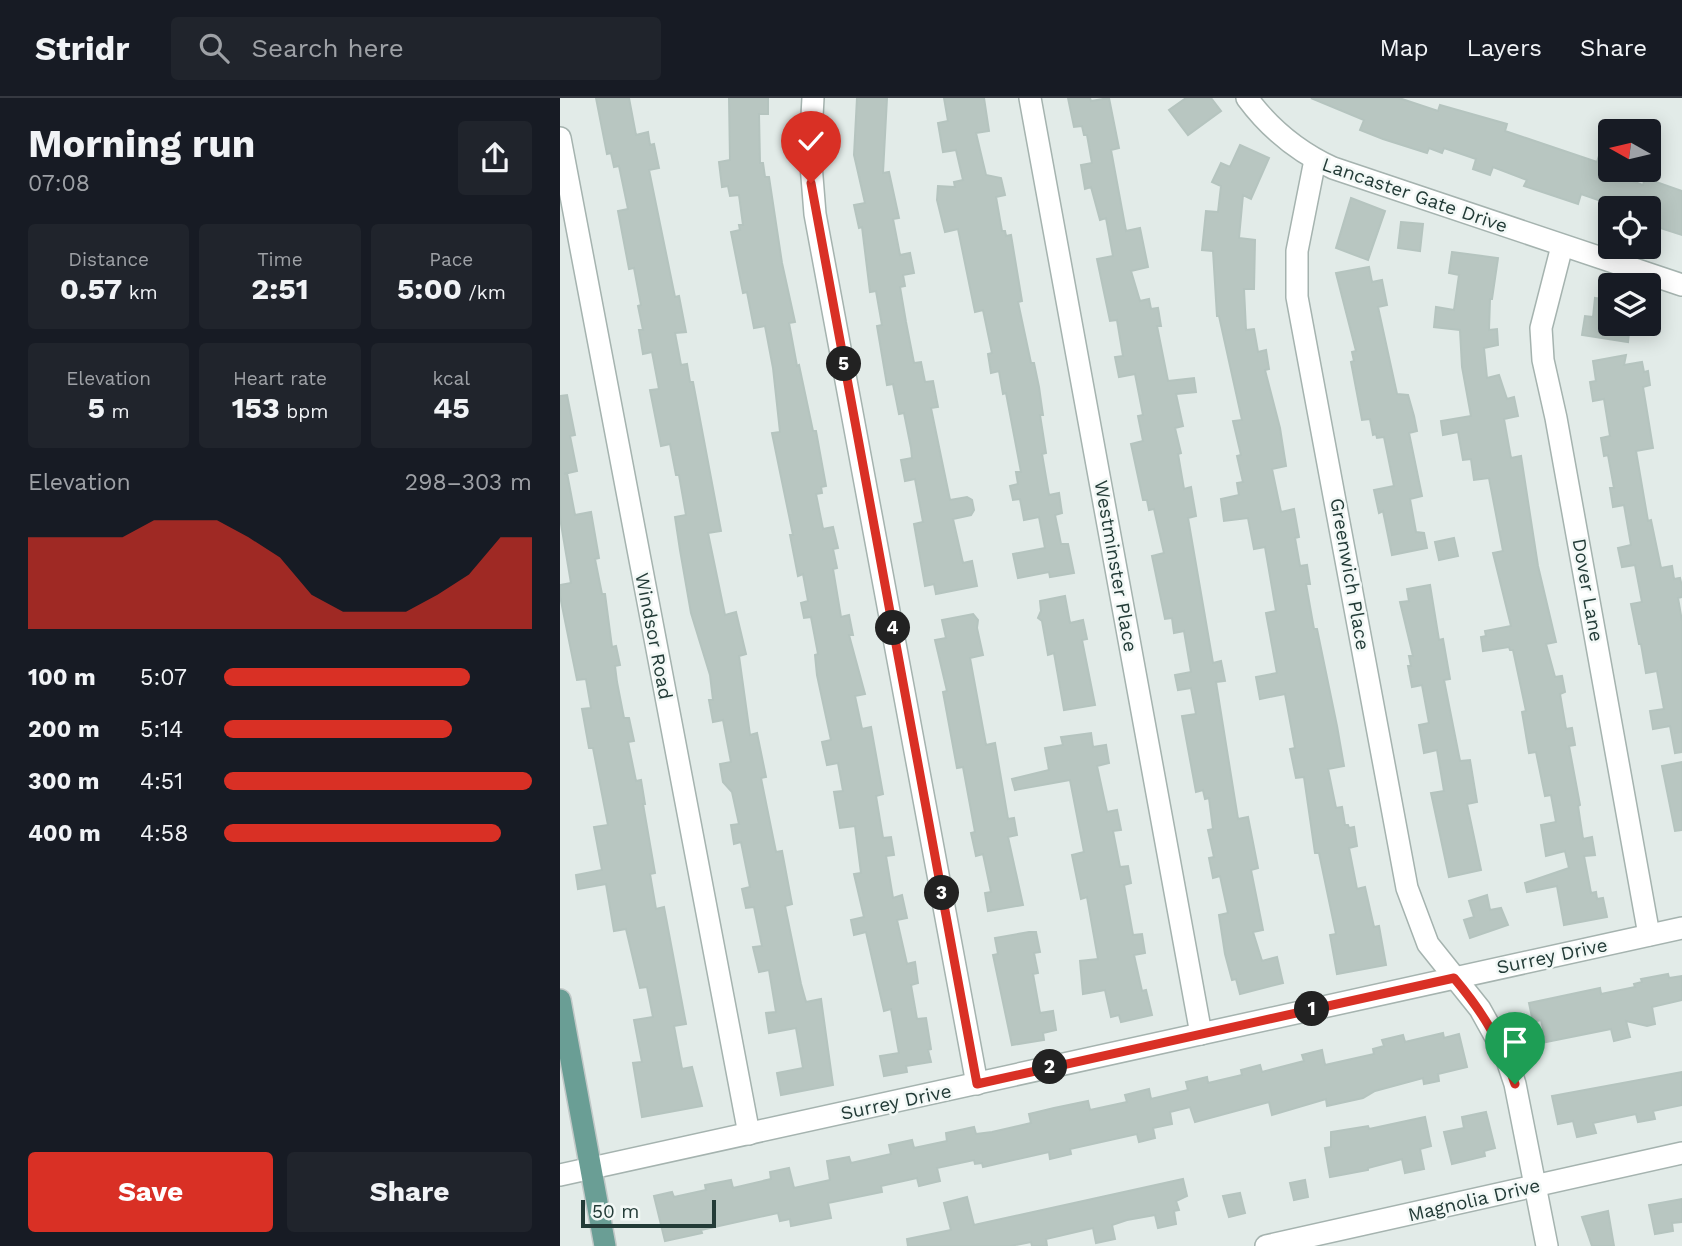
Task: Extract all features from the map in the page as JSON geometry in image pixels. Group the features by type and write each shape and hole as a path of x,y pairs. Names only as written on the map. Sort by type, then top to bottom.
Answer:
{"main road":[{"path":"560,999 604,1246"}],"street":[{"path":"813,98 810,152 815,214 977,1084"},
{"name":"Westminster Place","path":"1030,98 1201,1034"},
{"name":"Lancaster Gate Drive","path":"1247,98 1288,142 1315,160 1682,285"},
{"name":"Windsor Road","path":"560,138 748,1134"},
{"name":"Greenwich Place","path":"1315,160 1297,251 1297,297 1407,888 1424,937 1480,1009 1505,1054 1515,1084 1547,1246"},
{"name":"Dover Lane","path":"1562,246 1541,328 1544,359 1649,935"},
{"name":"Surrey Drive","path":"560,1175 1682,928"},
{"name":"Magnolia Drive","path":"1266,1246 1682,1153"}],"building":[{"path":"596,98 629,98 636,135 648,132 650,145 654,144 659,168 649,170 675,297 679,296 686,332 675,333 681,365 687,364 690,382 693,382 721,531 708,533 725,615 736,612 746,654 739,656 750,735 757,733 766,777 761,778 776,852 782,851 792,904 785,906 801,984 806,1002 821,999 833,1085 781,1095 777,1073 803,1068 796,1028 769,1033 766,1013 776,1012 769,970 759,972 753,947 762,946 754,907 746,908 742,889 750,887 741,842 734,844 731,825 739,824 732,792 723,782 720,764 731,762 723,720 713,722 709,700 713,700 710,675 691,613 680,550 675,517 686,515 679,475 676,475 670,444 661,446 650,390 659,389 652,352 643,354 639,330 643,330 638,306 641,305 634,268 629,269 618,211 628,209 619,166 614,167 611,153 607,154"},
{"path":"729,98 768,98 768,114 759,114 760,163 763,163 765,177 769,177 782,263 795,322 789,323 813,431 816,431 826,486 821,487 822,493 816,494 823,529 833,527 838,548 833,549 837,568 833,569 841,617 849,615 853,635 849,635 865,694 855,696 862,729 871,727 883,794 876,796 883,838 891,837 894,855 886,856 893,898 902,895 907,918 897,920 907,964 915,962 918,983 911,985 917,1019 926,1018 931,1049 928,1050 931,1062 906,1066 907,1072 884,1076 880,1056 899,1053 891,1009 884,1011 866,932 854,935 851,920 864,917 854,874 861,873 855,826 840,828 834,792 843,791 838,763 827,765 822,742 831,740 817,675 815,655 818,654 811,617 804,618 801,603 808,601 803,574 798,576 790,535 793,535 772,433 780,432 773,368 765,326 754,328 747,292 743,293 731,232 740,230 739,225 743,225 739,195 730,196 728,186 722,187 719,162 730,160"},
{"path":"857,98 887,98 883,173 889,172 899,218 893,219 900,255 910,253 914,273 903,275 905,286 900,287 906,322 914,363 921,362 925,382 933,381 938,407 931,408 950,500 967,497 972,500 974,510 971,515 953,519 963,563 972,561 977,586 936,594 934,584 925,586 914,524 923,522 915,479 905,481 901,460 912,458 911,448 904,413 899,414 893,384 887,385 877,326 882,325 876,291 870,292 862,227 859,228 854,205 865,203 854,155"},
{"path":"944,98 984,98 989,131 976,133 986,175 1001,178 1005,195 996,197 1002,231 1005,231 1006,236 1011,235 1022,301 1018,302 1039,387 1046,453 1042,454 1049,495 1059,493 1062,513 1055,515 1061,544 1068,544 1074,573 1050,577 1049,572 1018,578 1013,554 1045,548 1039,517 1024,520 1020,499 1013,500 1010,486 1018,484 1016,472 1021,472 1006,393 1003,394 999,371 991,373 988,354 992,353 983,310 975,312 958,229 945,232 937,200 938,186 955,187 954,182 963,180 956,150 943,152 938,123 948,121"},
{"path":"1068,98 1090,98 1091,101 1109,98 1119,148 1111,150 1126,231 1140,228 1148,267 1131,271 1140,301 1149,299 1151,309 1158,308 1161,326 1157,326 1168,381 1194,378 1196,392 1176,394 1183,426 1175,428 1181,453 1178,454 1184,489 1191,487 1196,516 1188,518 1213,663 1221,661 1225,681 1216,682 1238,819 1248,817 1258,868 1251,870 1263,930 1253,932 1262,961 1277,957 1283,983 1240,994 1236,979 1232,980 1225,954 1219,915 1228,913 1220,876 1213,878 1209,858 1214,857 1208,830 1213,829 1209,798 1205,799 1203,790 1196,792 1182,716 1196,714 1191,688 1178,690 1175,675 1191,672 1184,631 1174,633 1172,618 1165,619 1152,556 1164,553 1154,509 1149,510 1147,500 1143,500 1131,444 1143,441 1138,416 1143,415 1135,374 1119,377 1115,357 1123,356 1117,320 1110,321 1097,259 1113,256 1106,218 1100,220 1091,187 1085,189 1081,165 1092,163 1087,135 1084,135 1082,126 1074,127"},
{"path":"1186,98 1211,98 1221,111 1188,135 1169,110"},
{"path":"1311,98 1399,98 1438,111 1440,105 1507,124 1505,131 1597,162 1598,159 1598,182 1635,182 1643,185 1644,182 1656,182 1682,191 1682,235 1661,228 1661,196 1598,196 1598,200 1581,194 1578,204 1524,186 1527,180 1493,167 1490,175 1473,169 1476,159 1444,148 1442,153 1429,148 1427,153 1360,130 1364,120"},
{"path":"1240,145 1269,158 1251,199 1243,195 1239,238 1255,240 1254,289 1244,289 1246,330 1254,329 1258,352 1266,350 1269,369 1265,370 1280,428 1286,466 1272,469 1281,512 1294,509 1300,566 1307,565 1310,584 1306,584 1314,629 1317,629 1344,766 1328,769 1336,808 1342,807 1345,825 1354,827 1357,846 1349,848 1357,889 1365,887 1374,927 1379,926 1386,965 1337,974 1330,935 1336,934 1319,853 1315,853 1304,777 1296,778 1290,749 1295,748 1285,694 1260,699 1256,677 1277,673 1266,613 1276,611 1265,547 1254,549 1248,518 1224,521 1221,499 1239,495 1237,483 1243,482 1237,456 1241,455 1233,421 1242,420 1217,316 1213,251 1202,250 1206,211 1218,212 1221,186 1212,182 1221,163 1230,167"},
{"path":"1351,198 1385,211 1368,260 1336,248"},
{"path":"1401,222 1423,224 1420,251 1398,248"},
{"path":"1452,252 1498,258 1490,299 1489,330 1497,329 1498,345 1484,348 1487,378 1499,375 1507,399 1514,397 1518,416 1504,419 1511,458 1521,456 1538,566 1556,642 1546,644 1555,677 1562,676 1565,692 1560,694 1566,729 1572,728 1575,745 1569,746 1583,839 1592,837 1595,855 1584,856 1591,893 1596,892 1597,899 1603,898 1607,917 1564,925 1557,886 1527,892 1525,883 1569,868 1565,851 1546,856 1541,825 1556,822 1551,795 1545,796 1536,752 1529,753 1522,712 1526,711 1513,650 1509,647 1483,651 1481,637 1486,636 1485,631 1511,626 1493,553 1503,551 1489,478 1474,480 1471,459 1463,460 1458,432 1443,435 1441,421 1471,416 1462,367 1460,330 1434,327 1436,307 1454,310 1459,275 1449,273"},
{"path":"1369,267 1372,282 1382,280 1387,305 1378,307 1397,394 1408,395 1414,416 1417,431 1409,433 1422,496 1410,499 1416,532 1424,533 1427,548 1392,555 1383,511 1379,513 1374,490 1394,486 1384,437 1377,438 1376,434 1373,435 1370,419 1362,420 1351,362 1354,361 1352,352 1356,351 1336,273"},
{"path":"1595,298 1598,298 1598,336 1629,336 1628,342 1582,335 1585,316 1593,317"},
{"path":"1626,355 1624,365 1642,362 1644,372 1648,371 1650,385 1643,387 1653,448 1636,451 1648,521 1651,520 1661,568 1672,566 1674,579 1680,578 1682,586 1682,597 1678,598 1682,621 1682,752 1675,753 1670,726 1653,729 1650,711 1664,709 1657,671 1646,673 1639,644 1631,604 1642,602 1635,565 1622,567 1618,548 1631,545 1624,505 1613,507 1610,488 1614,488 1608,455 1604,456 1601,438 1610,436 1604,399 1593,401 1590,382 1596,381 1593,361"},
{"path":"567,395 575,435 570,436 577,471 567,473 575,515 591,512 599,558 595,559 602,594 605,594 612,647 616,646 620,665 615,666 617,682 624,718 629,718 634,741 628,742 636,781 641,780 645,804 655,873 650,874 656,909 664,907 686,1024 674,1026 682,1069 692,1067 702,1106 642,1117 633,1063 642,1062 634,1020 653,1017 647,987 640,988 626,929 614,931 606,884 578,889 576,875 602,870 594,827 608,825 593,748 589,748 582,709 591,708 586,679 577,680 560,596 560,585 571,583 560,518 560,396"},
{"path":"1454,538 1458,556 1439,560 1435,542"},
{"path":"1430,585 1439,640 1443,639 1450,679 1444,680 1460,761 1470,760 1477,802 1467,804 1481,870 1449,877 1431,793 1444,791 1437,750 1424,753 1419,725 1429,723 1422,685 1412,687 1408,666 1411,666 1409,656 1413,656 1400,602 1409,601 1407,589"},
{"path":"1065,596 1070,623 1083,620 1087,639 1082,640 1095,705 1064,710 1054,653 1048,655 1042,621 1038,618 1041,611 1040,601"},
{"path":"973,614 978,620 977,628 983,655 970,658 986,745 995,743 1008,819 1014,818 1017,835 1008,837 1023,905 988,911 985,893 991,892 983,854 976,856 971,833 975,832 963,767 957,768 943,692 947,691 935,640 946,638 942,620"},
{"path":"1091,733 1093,747 1106,745 1109,763 1097,766 1107,812 1117,810 1121,830 1113,831 1120,867 1128,866 1131,883 1124,885 1133,935 1142,934 1145,953 1134,955 1142,991 1146,990 1152,1015 1121,1022 1119,1015 1111,1017 1105,990 1083,994 1080,961 1098,959 1087,897 1081,899 1072,855 1084,852 1070,780 1015,790 1012,779 1049,770 1045,748 1063,745 1061,737"},
{"path":"1682,762 1682,830 1675,831 1662,766"},
{"path":"1487,895 1490,910 1501,908 1508,925 1470,938 1464,920 1474,917 1469,901"},
{"path":"1036,932 1040,952 1034,953 1038,973 1033,974 1040,1013 1053,1011 1056,1030 1043,1033 1044,1040 1012,1045 993,955 998,954 995,938"},
{"path":"1668,974 1669,978 1682,976 1682,1000 1652,1007 1655,1024 1647,1026 1626,1021 1630,1037 1614,1041 1611,1029 1546,1042 1541,1020 1533,1022 1529,1003 1600,988 1601,994 1635,987 1634,984 1642,982 1641,979"},
{"path":"1443,1033 1444,1038 1459,1034 1467,1067 1438,1074 1439,1081 1424,1084 1423,1078 1375,1091 1363,1098 1327,1106 1326,1099 1272,1115 1269,1102 1195,1122 1190,1107 1170,1112 1172,1124 1153,1128 1155,1138 1139,1142 1137,1134 1070,1149 1071,1154 1050,1159 1049,1152 983,1167 982,1163 975,1164 974,1160 937,1168 940,1181 919,1186 917,1178 881,1186 882,1192 828,1203 831,1218 791,1226 790,1219 780,1221 778,1213 665,1241 654,1196 672,1192 674,1197 706,1190 705,1185 731,1180 733,1188 771,1179 770,1172 789,1168 794,1188 830,1180 827,1161 849,1157 851,1163 891,1154 889,1145 912,1140 914,1148 947,1141 946,1133 974,1127 976,1134 992,1132 1031,1123 1029,1114 1088,1101 1090,1110 1127,1102 1125,1095 1149,1089 1151,1099 1188,1090 1186,1082 1207,1077 1208,1083 1242,1075 1241,1070 1260,1065 1262,1072 1304,1061 1302,1055 1322,1050 1325,1065 1374,1054 1373,1049 1384,1046 1382,1040 1403,1035 1405,1042"},
{"path":"1682,1072 1682,1105 1653,1111 1655,1119 1638,1122 1636,1114 1593,1123 1596,1133 1577,1137 1573,1121 1558,1124 1552,1096"},
{"path":"1486,1112 1495,1148 1484,1151 1485,1156 1452,1164 1444,1132 1464,1128 1462,1117"},
{"path":"1425,1117 1431,1146 1420,1149 1424,1169 1405,1173 1402,1159 1368,1170 1330,1177 1325,1148 1331,1147 1331,1132 1368,1126 1369,1129"},
{"path":"1183,1179 1187,1196 1176,1201 1179,1210 1174,1211 1176,1224 1158,1228 1155,1215 1127,1220 1112,1225 1115,1239 1096,1243 1093,1228 1046,1239 1047,1246 1032,1246 1031,1242 1010,1246 908,1246 907,1239 951,1230 944,1203 967,1197 974,1225"},
{"path":"1305,1180 1308,1197 1294,1200 1290,1183"},
{"path":"1240,1193 1245,1213 1229,1217 1223,1196"},
{"path":"1682,1199 1682,1222 1672,1223 1673,1231 1655,1234 1649,1205"},
{"path":"1608,1211 1614,1246 1592,1246 1582,1217"}],"route":[{"path":"811,183 977,1084 1454,978 1491,1026 1505,1054 1515,1084"}]}
